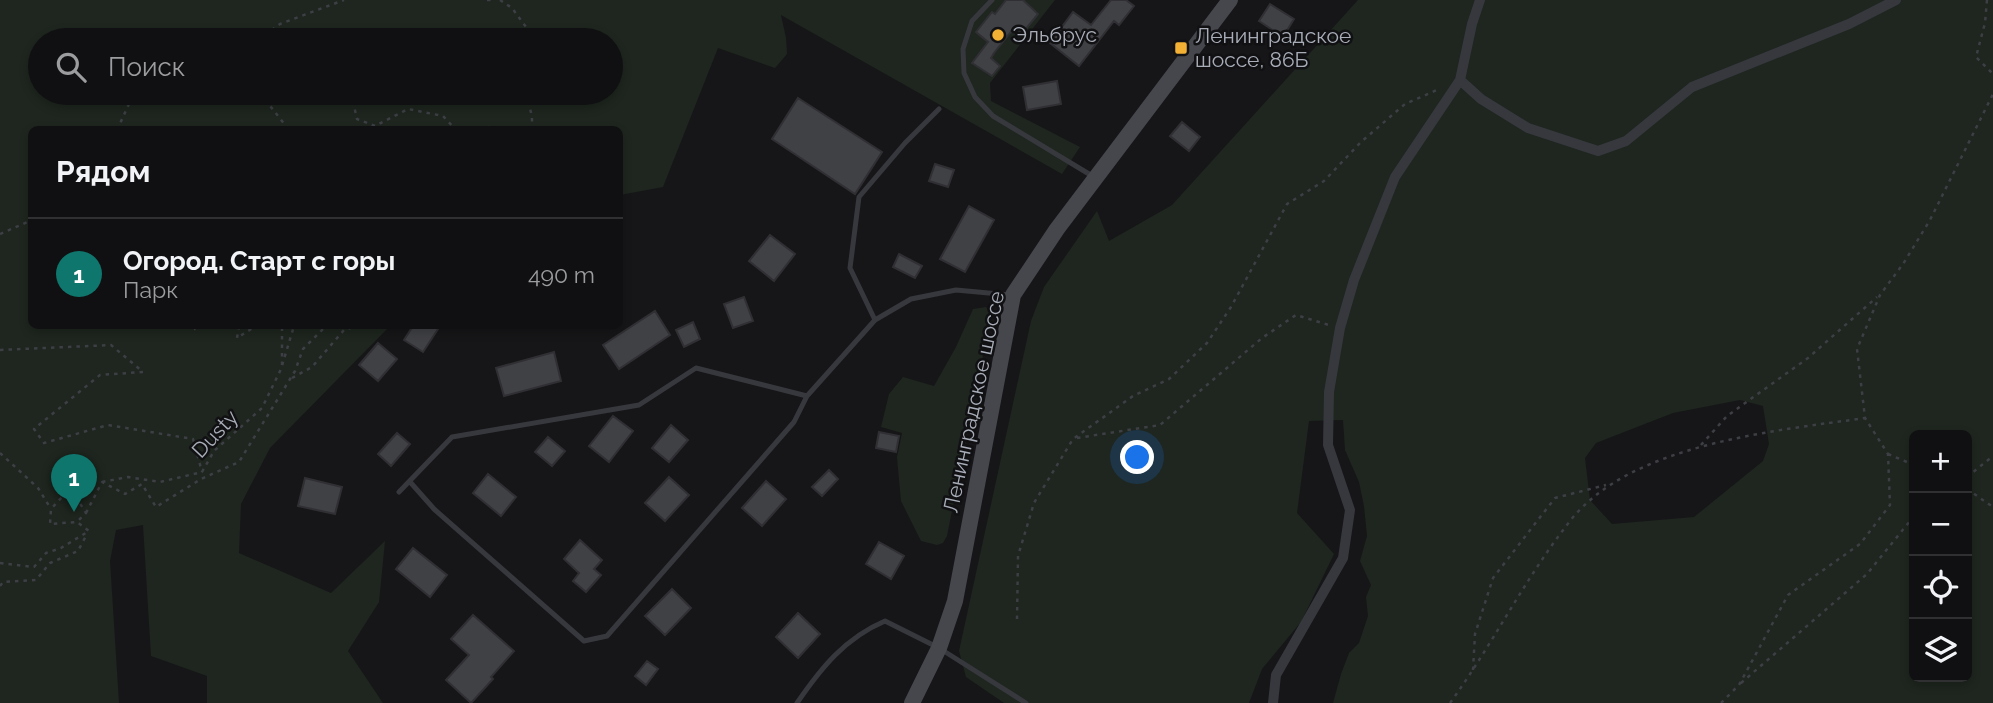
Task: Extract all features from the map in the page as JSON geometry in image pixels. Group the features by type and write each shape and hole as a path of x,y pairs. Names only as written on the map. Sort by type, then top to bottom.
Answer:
{"main road":[{"name":"Ленинградское шоссе","path":"912,703 939,648 955,601 1013,295 1057,229 1230,0"}],"street":[{"path":"1273,703 1276,675 1343,558 1350,510 1328,445 1329,393 1340,328 1354,280 1395,177 1461,80 1472,23 1480,0"},
{"path":"1461,80 1481,99 1528,128 1598,151 1626,141 1692,87 1849,24 1896,0"}],"lane":[{"path":"992,0 972,21 963,49 964,73 975,97 993,117 1097,178"},
{"path":"875,320 850,268 859,197 939,109"},
{"path":"411,482 434,509 584,641 607,636 794,422 807,396 875,320 911,299 956,290 1013,295"},
{"path":"399,492 452,437 639,405 696,368 807,396"},
{"path":"797,703 836,652 864,630 885,621 939,648 1026,703"}],"path":[{"path":"276,28 344,0"},
{"path":"500,0 512,8 526,28"},
{"path":"1987,0 1985,23 1976,57 1993,74"},
{"path":"1017,619 1018,556 1034,503 1073,439 1133,396 1169,379 1207,343 1231,307 1287,204 1324,181 1361,142 1405,104 1438,90"},
{"path":"1700,447 1727,416 1808,358 1880,295 1930,220 1993,94"},
{"path":"119,126 129,105"},
{"path":"269,105 286,126"},
{"path":"354,105 357,119 375,126 408,109 443,116 452,126"},
{"path":"530,105 533,112 531,126"},
{"path":"0,234 28,222"},
{"path":"1739,685 1788,595 1860,544 1891,505 1888,454 1865,418 1857,349 1880,295"},
{"path":"1073,439 1160,425 1262,338 1296,315 1340,328"},
{"path":"238,329 237,338 251,329"},
{"path":"281,369 282,329"},
{"name":"Dusty","path":"102,482 128,477 160,482 202,472 214,451 262,408 281,369 293,329"},
{"path":"0,453 38,488 51,509 50,524 77,522 86,513 102,482 125,494 142,484 156,507 201,479 239,462 289,380 303,349 323,329"},
{"path":"289,380 312,367 347,329"},
{"path":"0,350 111,345 143,372 100,375 34,429 44,443 108,425 193,439 202,472"},
{"path":"1472,673 1475,634 1493,578 1555,498 1609,484 1651,462 1700,447 1733,439 1865,418"},
{"path":"1888,454 1909,463"},
{"path":"1972,473 1993,456"},
{"path":"1450,703 1572,518 1609,484"},
{"path":"1972,493 1993,508"},
{"path":"51,509 62,496 79,502 86,513"},
{"path":"77,522 89,531"},
{"path":"1721,703 1867,574 1909,522"},
{"path":"0,563 34,567 46,553 61,548 89,531"},
{"path":"0,586 3,582 37,580 50,563 78,551 89,531"}],"shaded area":[{"path":"0,0 1055,0 990,83 991,101 1080,147 1062,174 781,15 787,54 775,68 718,48 663,187 623,194 623,126 28,126 28,329 387,329 270,448 241,504 239,553 331,593 385,541 379,602 348,651 383,703 207,703 207,676 151,656 143,525 116,530 110,561 119,703 0,703"},
{"path":"1358,0 1993,0 1993,703 1333,703 1349,653 1359,643 1368,616 1366,597 1371,585 1360,561 1367,536 1364,506 1359,482 1345,450 1343,420 1309,421 1297,513 1334,554 1301,622 1262,669 1249,703 1004,703 966,677 959,651 1031,321 1044,287 1097,211 1109,241 1172,205","holes":["1740,400 1763,406 1769,444 1763,461 1694,517 1612,524 1590,500 1585,458 1596,443 1673,413"]},
{"path":"986,307 991,315 947,536 943,543 937,545 921,541 901,501 897,457 902,433 881,427 889,394 903,377 934,386 973,309"}],"building":[{"path":"1006,0 1023,0 1038,14 1021,35 1014,28 994,53 991,58 1000,66 992,76 972,63 988,42 976,32"},
{"path":"1111,0 1126,0 1134,6 1119,25 1114,21 1079,66 1050,43 1073,12 1091,25"},
{"path":"1270,4 1294,19 1283,37 1259,21"},
{"path":"1057,81 1061,104 1027,110 1023,87"},
{"path":"798,98 882,152 855,194 772,139"},
{"path":"1182,122 1200,137 1189,151 1170,136"},
{"path":"935,164 954,170 948,187 929,181"},
{"path":"969,206 994,220 965,272 940,259"},
{"path":"770,235 795,254 774,281 749,261"},
{"path":"899,254 922,266 915,278 893,267"},
{"path":"744,297 753,321 733,328 724,304"},
{"path":"655,311 670,335 619,369 603,345"},
{"path":"693,322 700,339 684,347 676,330"},
{"path":"411,329 438,329 423,352 404,340"},
{"path":"378,343 397,359 378,381 359,365"},
{"path":"554,352 561,381 504,396 496,368"},
{"path":"613,416 633,431 609,462 589,446"},
{"path":"671,425 688,440 669,462 652,448"},
{"path":"879,432 899,436 896,452 876,448"},
{"path":"397,433 410,444 391,466 378,454"},
{"path":"548,437 565,451 552,466 535,452"},
{"path":"829,470 838,479 822,496 812,487"},
{"path":"488,474 516,497 501,516 473,493"},
{"path":"669,477 689,495 665,521 645,503"},
{"path":"305,478 342,487 335,514 298,506"},
{"path":"766,481 786,499 762,526 742,508"},
{"path":"580,540 602,560 594,569 601,575 586,592 573,581 579,573 564,559"},
{"path":"879,542 904,556 891,579 866,564"},
{"path":"413,548 447,575 430,597 396,569"},
{"path":"672,589 691,608 665,635 645,616"},
{"path":"798,613 820,634 798,658 776,637"},
{"path":"473,615 514,651 471,703 446,680 469,655 451,639"},
{"path":"647,661 658,669 646,685 635,676"}],"place":[{"name":"Эльбрус","path":"998,35"},
{"name":"Ленинградское шоссе, 86Б","path":"1181,48"},
{"name":"Огород. Старт с горы","path":"74,512"}]}
